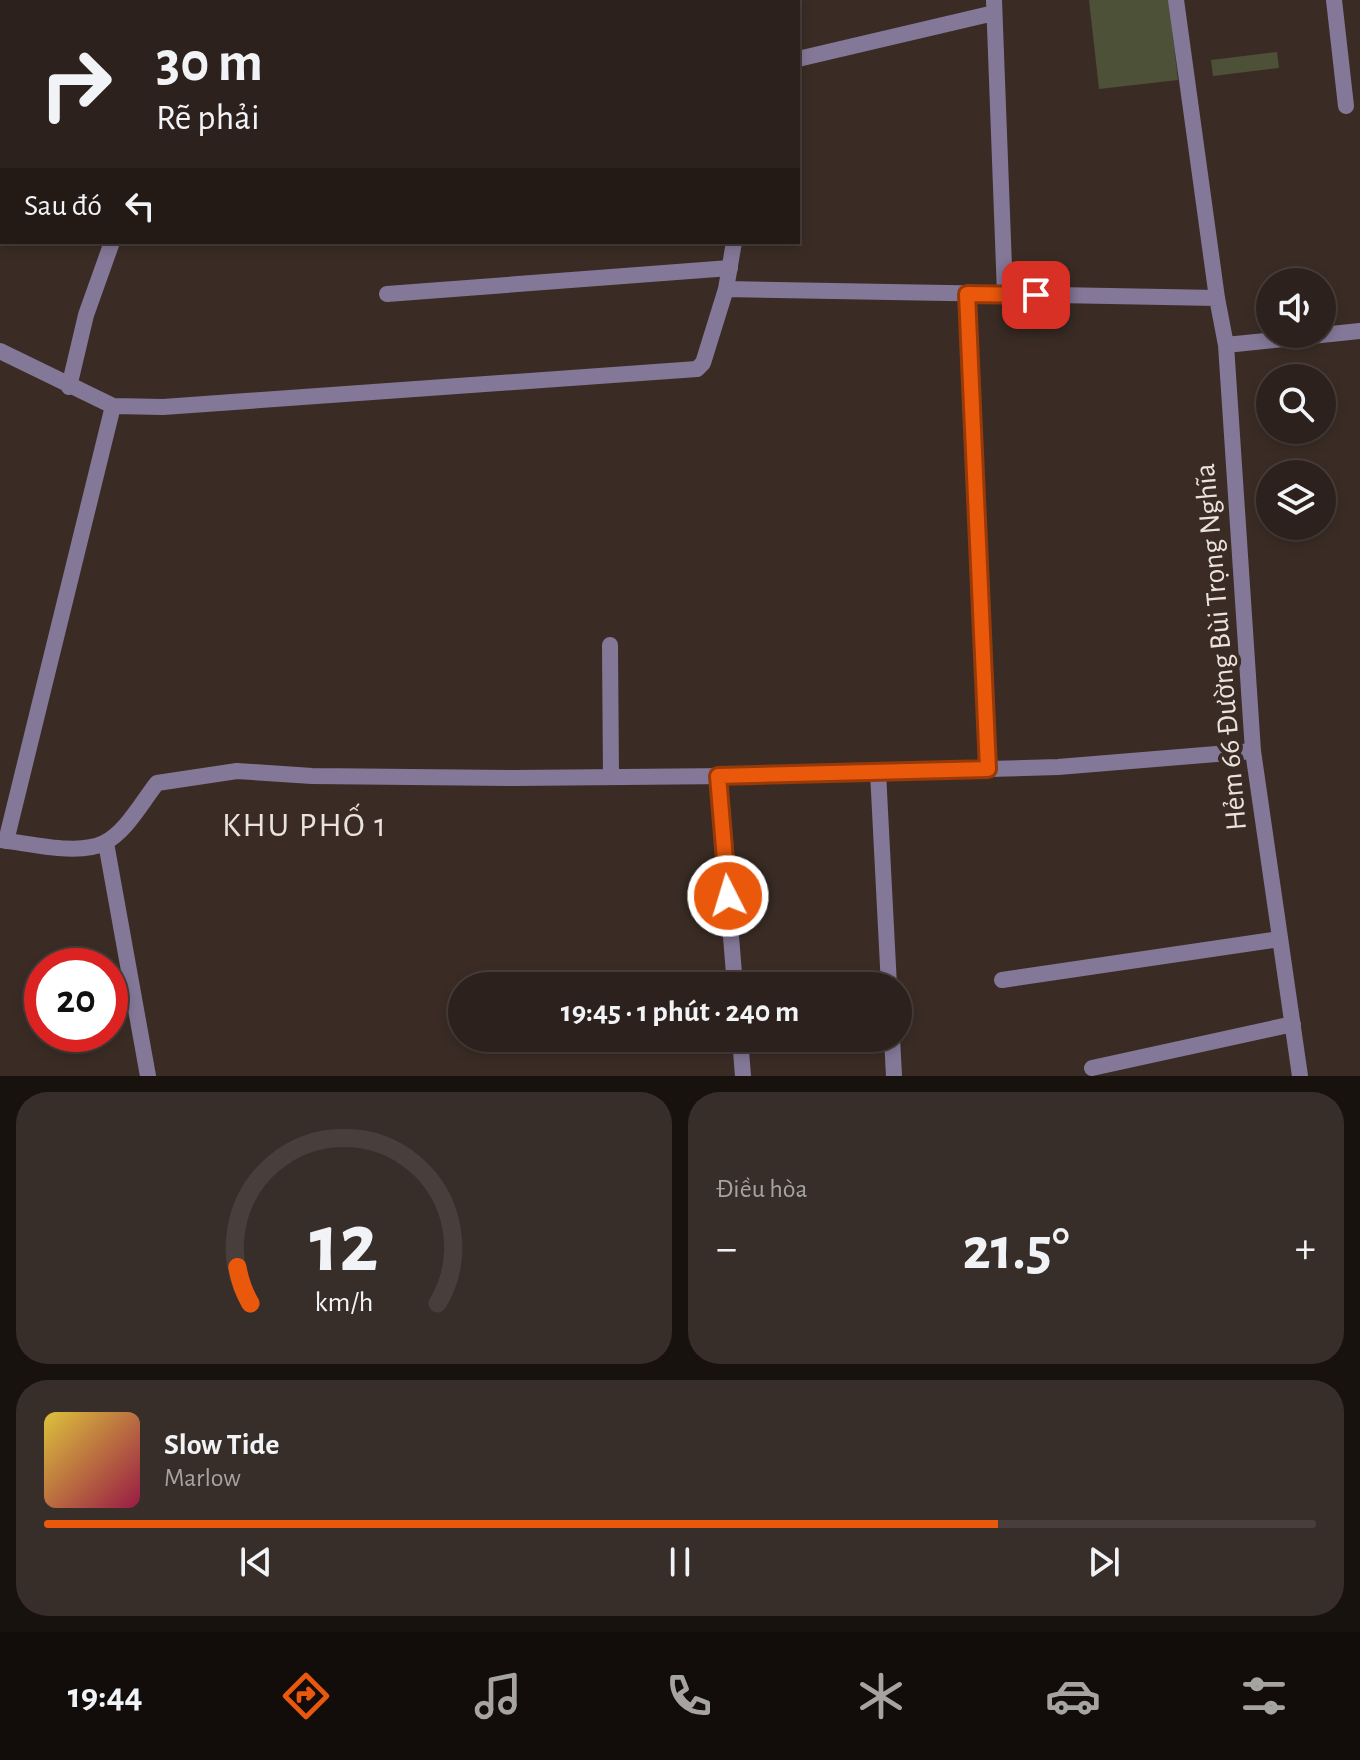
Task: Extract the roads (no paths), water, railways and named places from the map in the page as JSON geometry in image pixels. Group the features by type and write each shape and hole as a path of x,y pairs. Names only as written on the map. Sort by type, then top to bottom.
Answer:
{"street":[{"name":"Hẻm 66 Đường Bùi Trọng Nghĩa","path":"1176,0 1226,345 1253,751 1300,1076"},
{"path":"1334,0 1346,106"},
{"path":"800,58 994,6 1005,294"},
{"path":"69,387 86,315 111,244"},
{"path":"0,351 113,406 163,407 697,369 703,363 726,289 734,244"},
{"path":"387,294 730,268"},
{"path":"726,289 1217,298"},
{"path":"967,294 988,769"},
{"path":"1226,345 1360,331"},
{"path":"113,406 3,840 85,850 106,843 121,830 157,783 237,771 312,776 718,776 1058,767 1253,751"},
{"path":"610,645 611,777"},
{"path":"878,772 888,972"},
{"path":"718,776 734,972"},
{"path":"106,843 148,1076"},
{"path":"1002,980 1280,939"},
{"path":"1092,1068 1293,1024"},
{"path":"741,1052 743,1076"},
{"path":"893,1052 894,1076"}],"district":[{"name":"KHU PHỐ 1","path":"305,826"}]}
